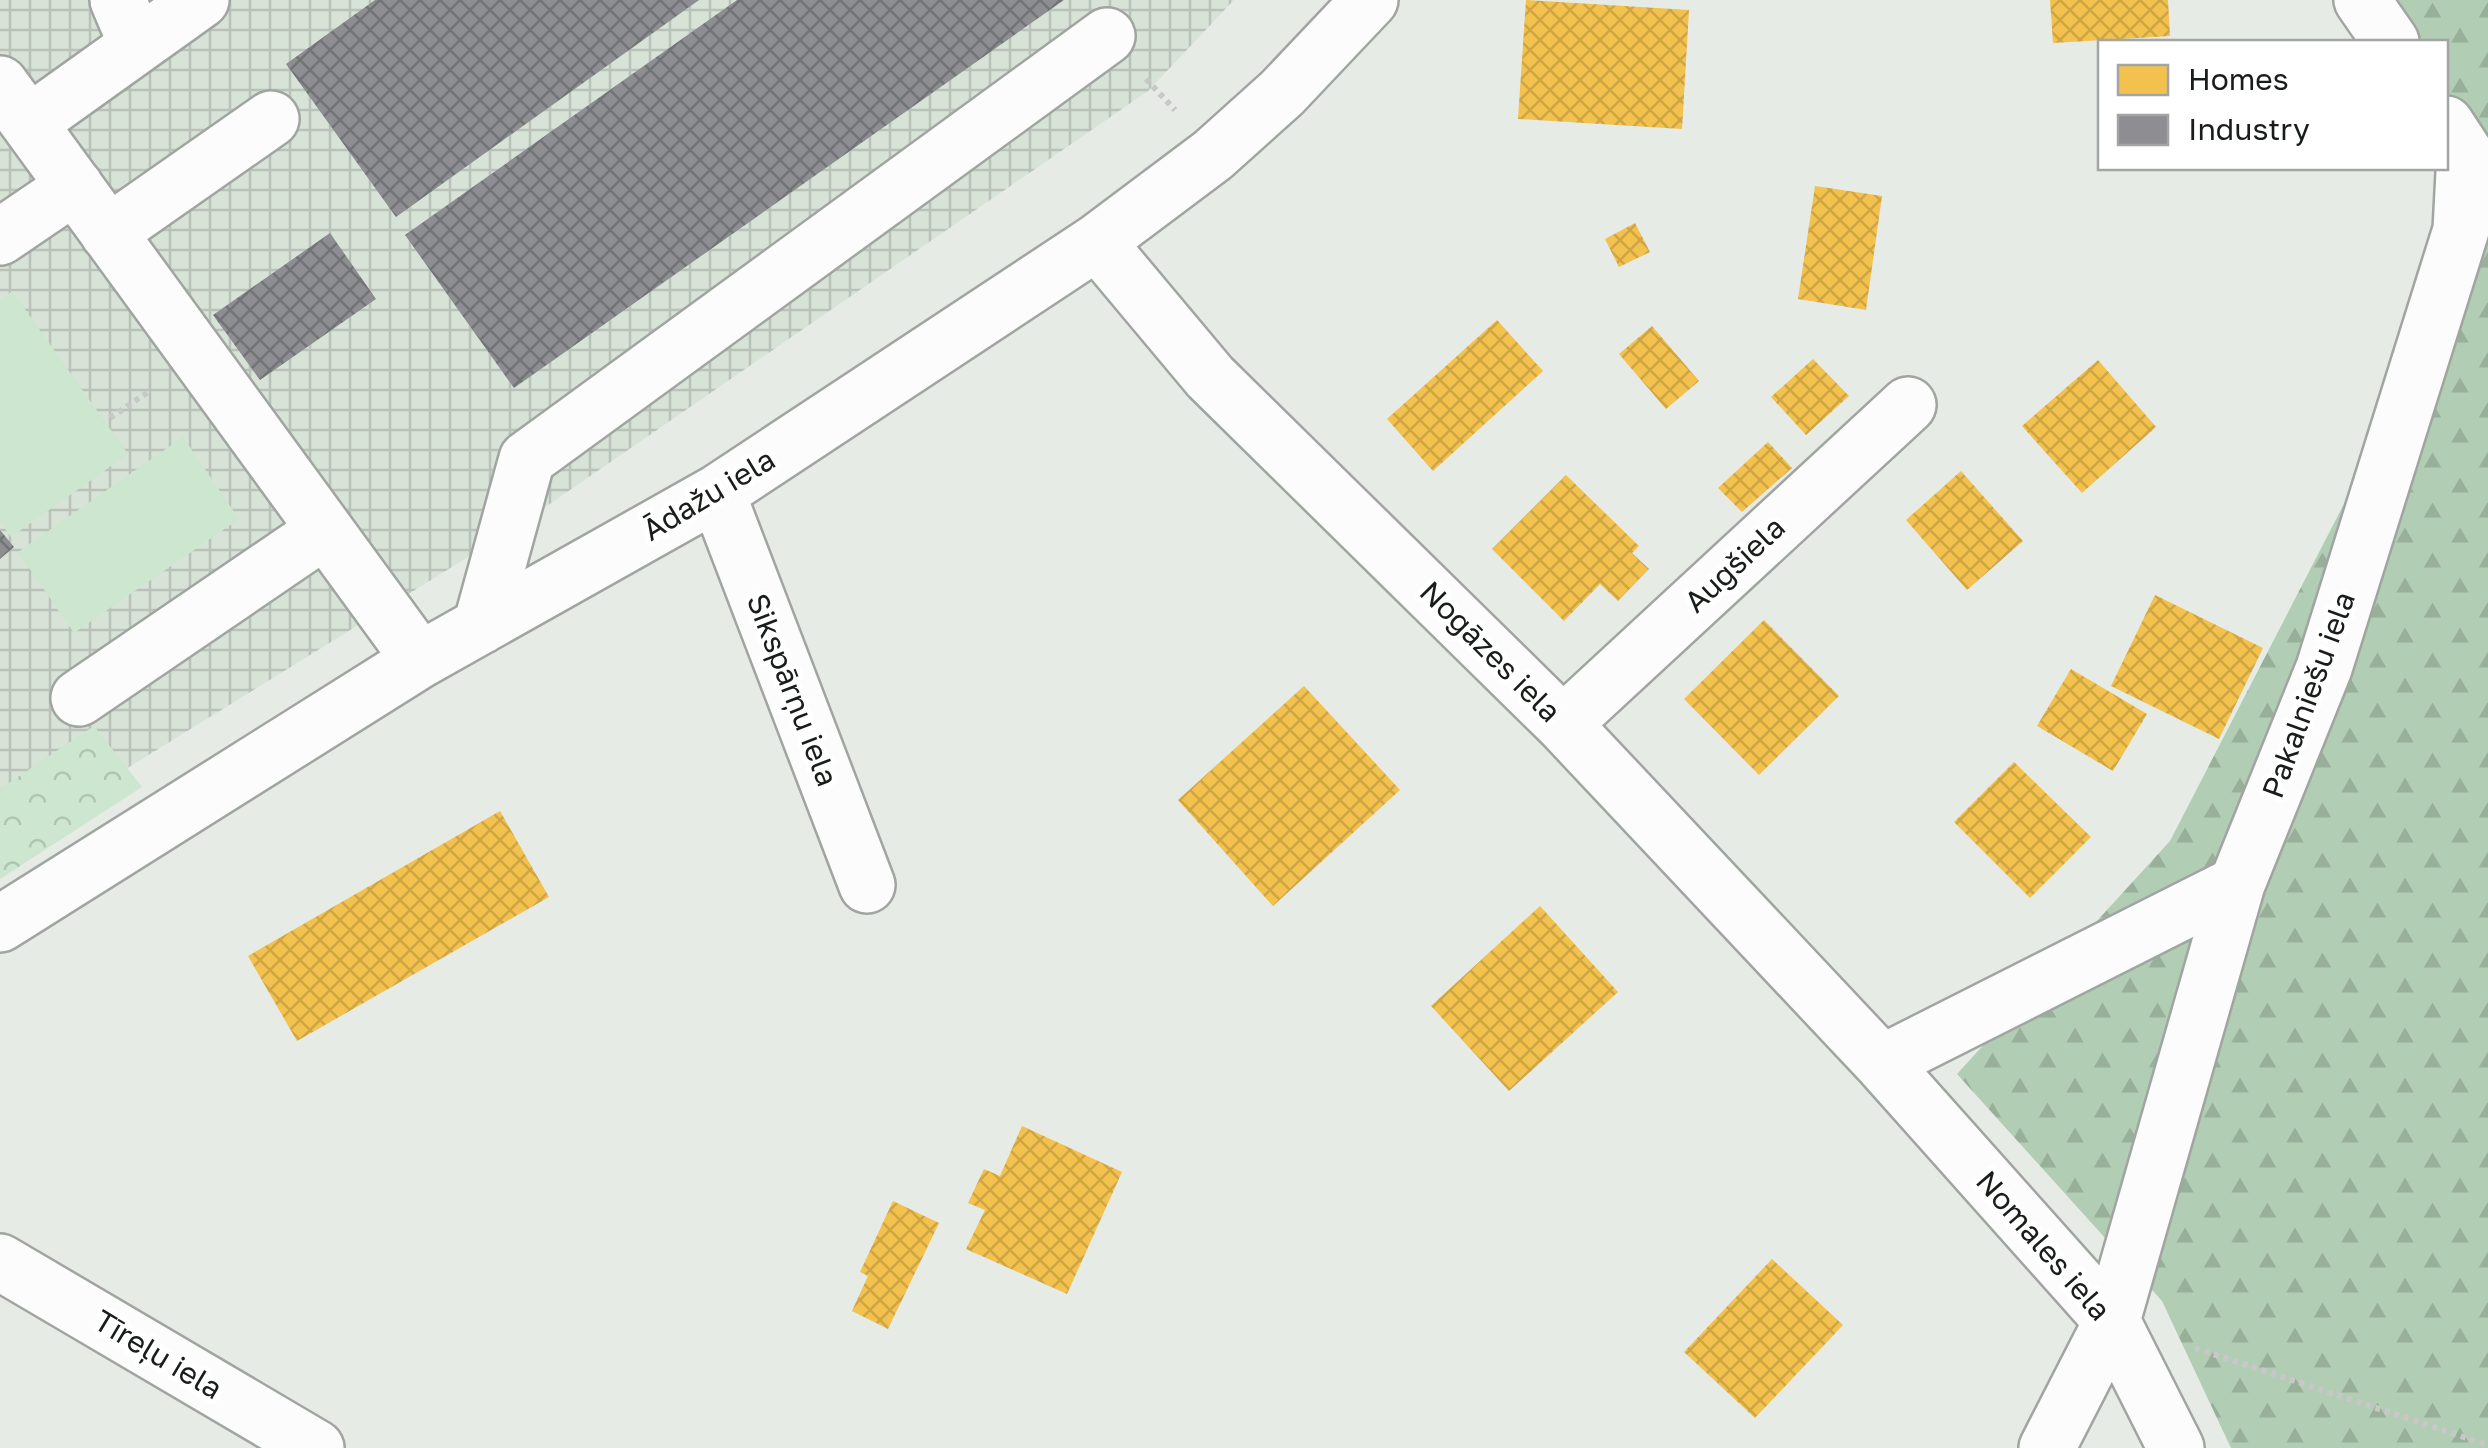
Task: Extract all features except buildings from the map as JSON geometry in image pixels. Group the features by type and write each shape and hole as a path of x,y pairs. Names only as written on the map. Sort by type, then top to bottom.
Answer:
{"street":[{"path":"201,0 128,23 14,104 420,660"},
{"name":"Ādažu iela","path":"0,924 420,660 717,494 1097,242 1241,130 1370,0"},
{"path":"2362,0 2389,40"},
{"path":"481,626 527,459 1107,36"},
{"path":"108,233 271,119"},
{"name":"Pakalniešu iela","path":"2046,1448 2112,1321 2237,884 2324,668 2461,230 2465,153 2448,127"},
{"path":"0,237 75,186"},
{"name":"Nogāzes iela","path":"1097,242 1210,376 1563,724 1882,1063"},
{"name":"Augšiela","path":"1563,724 1908,405"},
{"name":"Sikspārņu iela","path":"717,494 868,886"},
{"path":"80,698 324,531"},
{"path":"1882,1063 2237,884"},
{"name":"Nomales iela","path":"1882,1063 2112,1321 2176,1448"},
{"name":"Tīreļu iela","path":"0,1262 316,1448"}],"path":[{"path":"2112,1321 2488,1445"}],"shaded area":[{"path":"0,0 1234,0 1148,91 515,528 0,847"}],"green space":[{"path":"2390,0 2488,0 2488,178 2448,105 2448,40 2412,40"},
{"path":"2488,225 2488,1448 2231,1448 2162,1301 1957,1074 2170,841"},
{"path":"12,291 128,454 11,537 0,522 0,300"},
{"path":"183,437 239,519 74,633 18,552"},
{"path":"94,726 142,787 0,879 0,789"}]}
